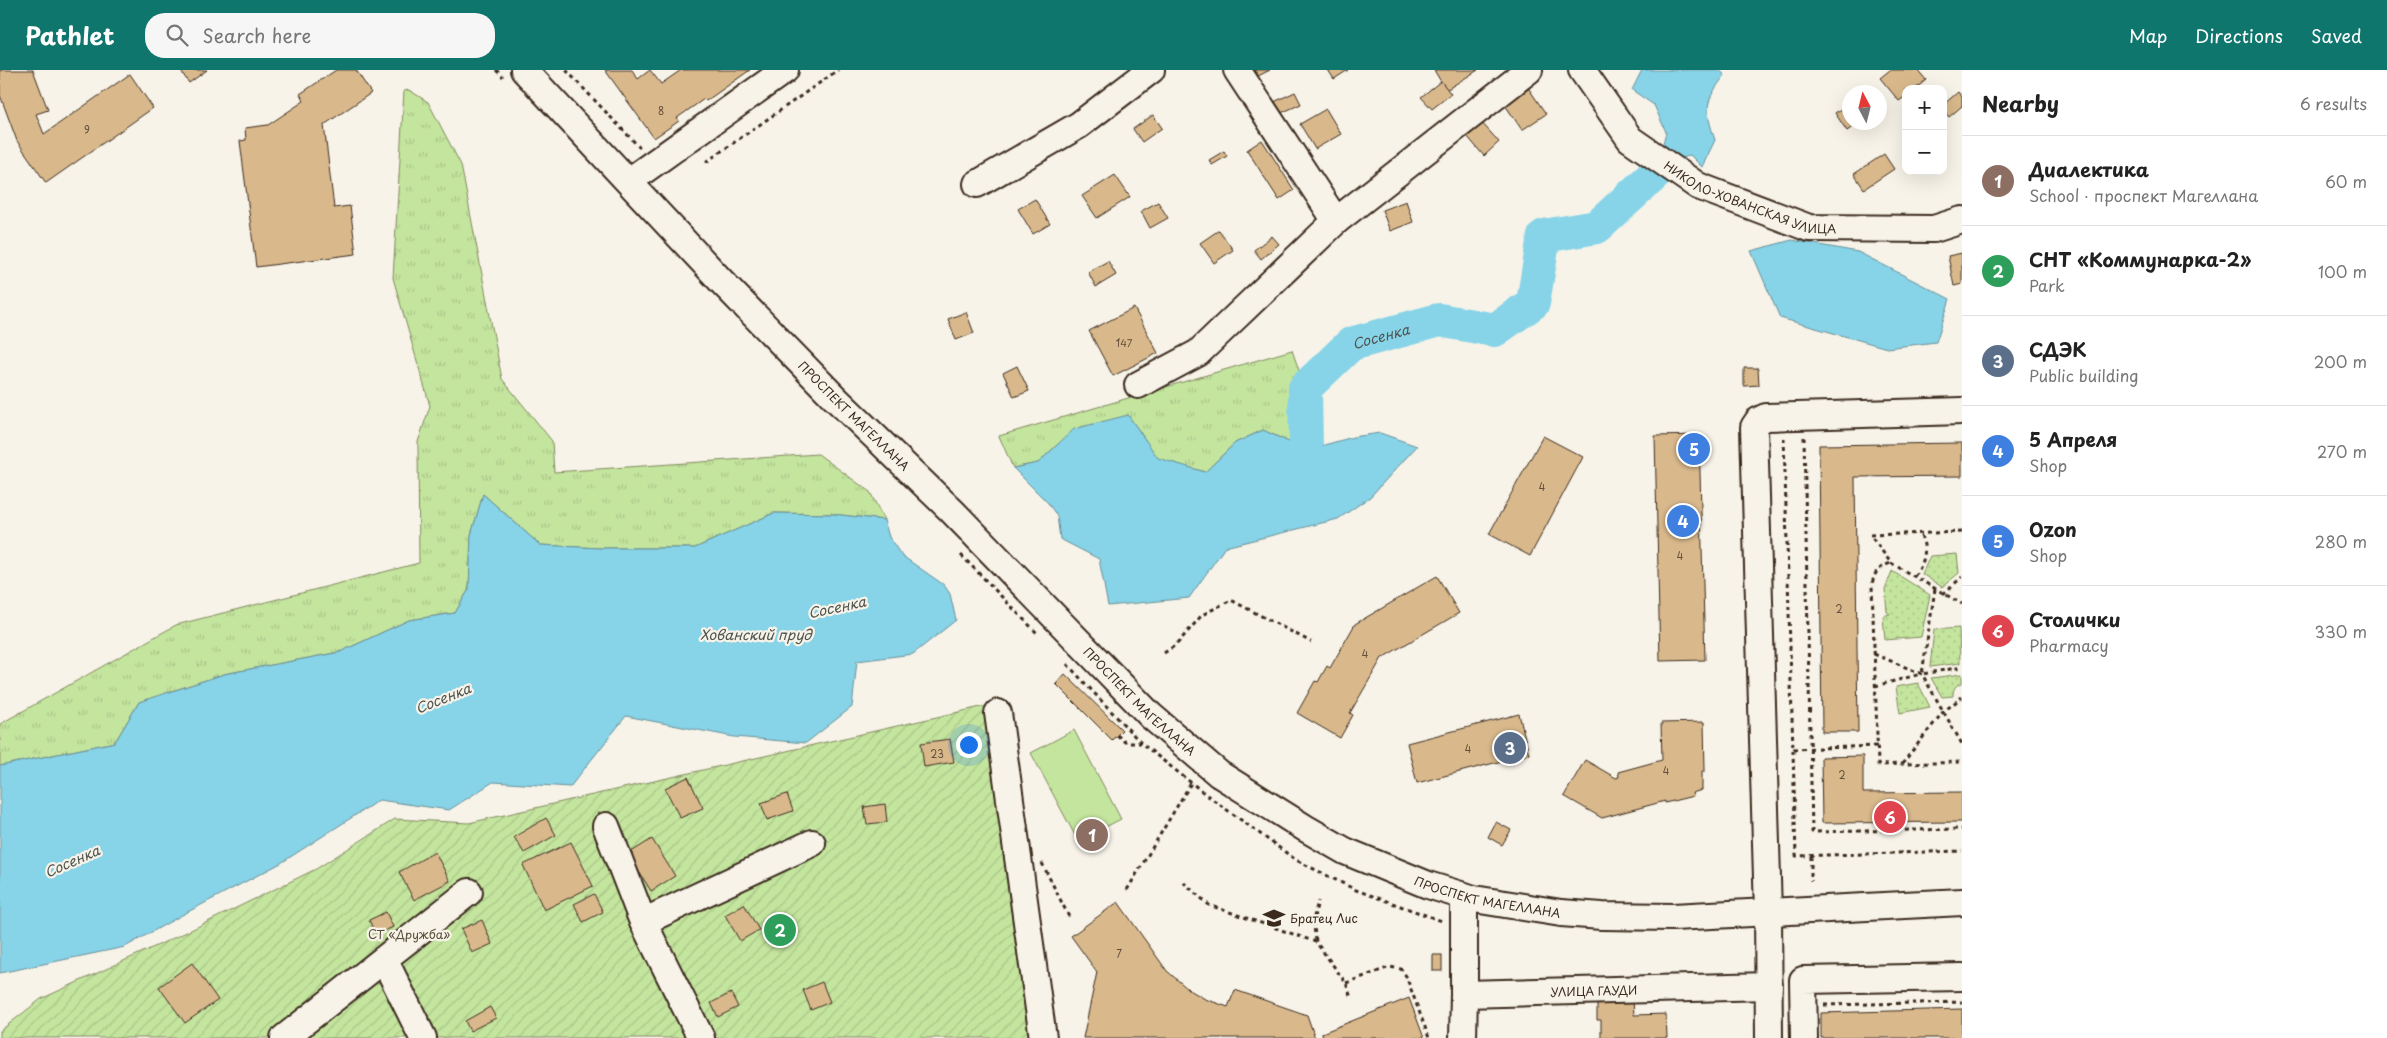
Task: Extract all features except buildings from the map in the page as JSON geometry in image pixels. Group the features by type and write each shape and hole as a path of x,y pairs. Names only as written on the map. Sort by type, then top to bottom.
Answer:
{"street":[{"name":"ПРОСПЕКТ МАГЕЛЛАНА","path":"524,70 723,283 835,398 952,511 1151,716 1185,746 1258,800 1345,850 1428,885 1464,896 1518,908 1602,916 1673,917 1962,902"},
{"path":"629,181 786,70"},
{"path":"977,184 1079,124 1151,70"},
{"path":"1237,70 1336,221"},
{"path":"1138,386 1198,353 1336,221 1530,70"},
{"name":"НИКОЛО-ХОВАНСКАЯ УЛИЦА","path":"1582,70 1630,139 1698,186 1809,228 1934,228 1962,220"},
{"path":"1770,1038 1754,427 1758,421 1766,416 1962,411"},
{"path":"998,713 1043,1038"},
{"path":"606,826 642,922 701,1038"},
{"path":"642,922 812,843"},
{"path":"284,1038 385,961 469,892"},
{"path":"1463,1038 1464,896"},
{"path":"385,961 423,1038"},
{"path":"1804,1038 1802,980 1962,977"},
{"name":"УЛИЦА ГАУДИ","path":"1464,994 1768,986"}],"path":[{"path":"566,70 654,163"},
{"path":"706,162 838,70"},
{"path":"1783,416 1796,856 1962,851"},
{"path":"1804,435 1812,832 1962,829"},
{"path":"1962,532 1870,535 1891,563 1962,604"},
{"path":"1914,576 1922,567 1925,555 1920,533"},
{"path":"1891,563 1882,566 1873,578 1878,765 1962,762"},
{"path":"1944,594 1962,577"},
{"path":"1935,589 1922,674 1962,744"},
{"path":"1164,653 1177,644 1202,615 1231,600 1311,642"},
{"path":"1874,654 1922,674"},
{"path":"1875,686 1922,674 1962,667"},
{"path":"1901,764 1943,712 1962,697"},
{"path":"1117,735 1126,743 1141,743"},
{"path":"1792,749 1878,746"},
{"path":"1127,890 1191,783"},
{"path":"1038,855 1069,916"},
{"path":"1811,856 1811,881"},
{"path":"1183,882 1209,905 1316,942"},
{"path":"1318,901 1313,921 1316,942 1346,983 1351,998"},
{"path":"1346,983 1390,967 1401,969 1406,976 1429,1038"},
{"path":"1803,1005 1962,1002"}],"green space":[{"path":"409,90 428,102 461,165 502,379 552,441 554,472 818,454 870,492 884,520 833,514 774,513 695,548 600,548 540,545 483,494 471,535 469,589 455,613 409,620 340,652 224,674 139,702 115,742 0,766 0,724 176,625 419,563 418,442 430,406 393,278 404,91"},
{"path":"1292,350 1305,388 1306,450 1263,430 1235,443 1205,472 1158,459 1128,415 1058,444 1038,463 1013,468 999,436"},
{"path":"1957,554 1959,573 1942,587 1922,574 1930,556"},
{"path":"1892,571 1930,595 1921,637 1885,640 1883,616 1890,614 1887,612 1885,589"},
{"path":"1959,628 1960,663 1930,667 1934,630"},
{"path":"1962,674 1962,683 1955,688 1953,696 1942,697 1931,678"},
{"path":"1918,683 1930,707 1900,713 1896,687"},
{"name":"СТ «Дружба»","path":"1003,702 1050,1038 0,1038 0,1031 41,999 193,929 316,869 395,819 469,823"},
{"path":"1074,730 1121,819 1078,841 1031,753"}],"water":[{"path":"1642,70 1719,70 1725,75 1713,92 1708,106 1709,121 1715,140 1702,167 1690,155 1679,160 1662,147 1666,132 1654,105 1632,90"},
{"path":"1792,240 1858,252 1950,299 1936,342 1887,348 1780,318 1751,251"},
{"path":"1128,415 1158,458 1205,472 1235,443 1263,430 1306,450 1353,437 1380,433 1417,446 1370,497 1338,519 1225,547 1189,598 1108,606 1099,559 1060,539 1057,516 1048,503 1013,468 1038,463 1074,429"},
{"name":"Хованский пруд","path":"483,494 540,545 600,548 695,548 774,513 833,514 884,520 889,537 901,555 944,585 950,594 956,620 913,654 857,661 852,707 806,743 734,737 626,716 570,787 493,782 449,810 379,800 281,863 125,947 0,973 0,766 115,742 139,702 224,674 340,652 409,620 455,613 469,589 471,535"}],"waterway":[{"name":"Сосенка","path":"1270,478 1306,450 1305,388 1351,344 1439,320 1495,330 1533,303 1544,236 1597,227 1655,174"}],"place":[{"name":"Ozon","path":"1694,449"},
{"name":"5 Апреля","path":"1683,521"},
{"name":"СДЭК","path":"1510,748"},
{"name":"Столички","path":"1890,817"},
{"name":"Диалектика","path":"1092,835"},
{"name":"Братец Лис","path":"1274,918"},
{"name":"СНТ «Коммунарка-2»","path":"780,930"}]}
